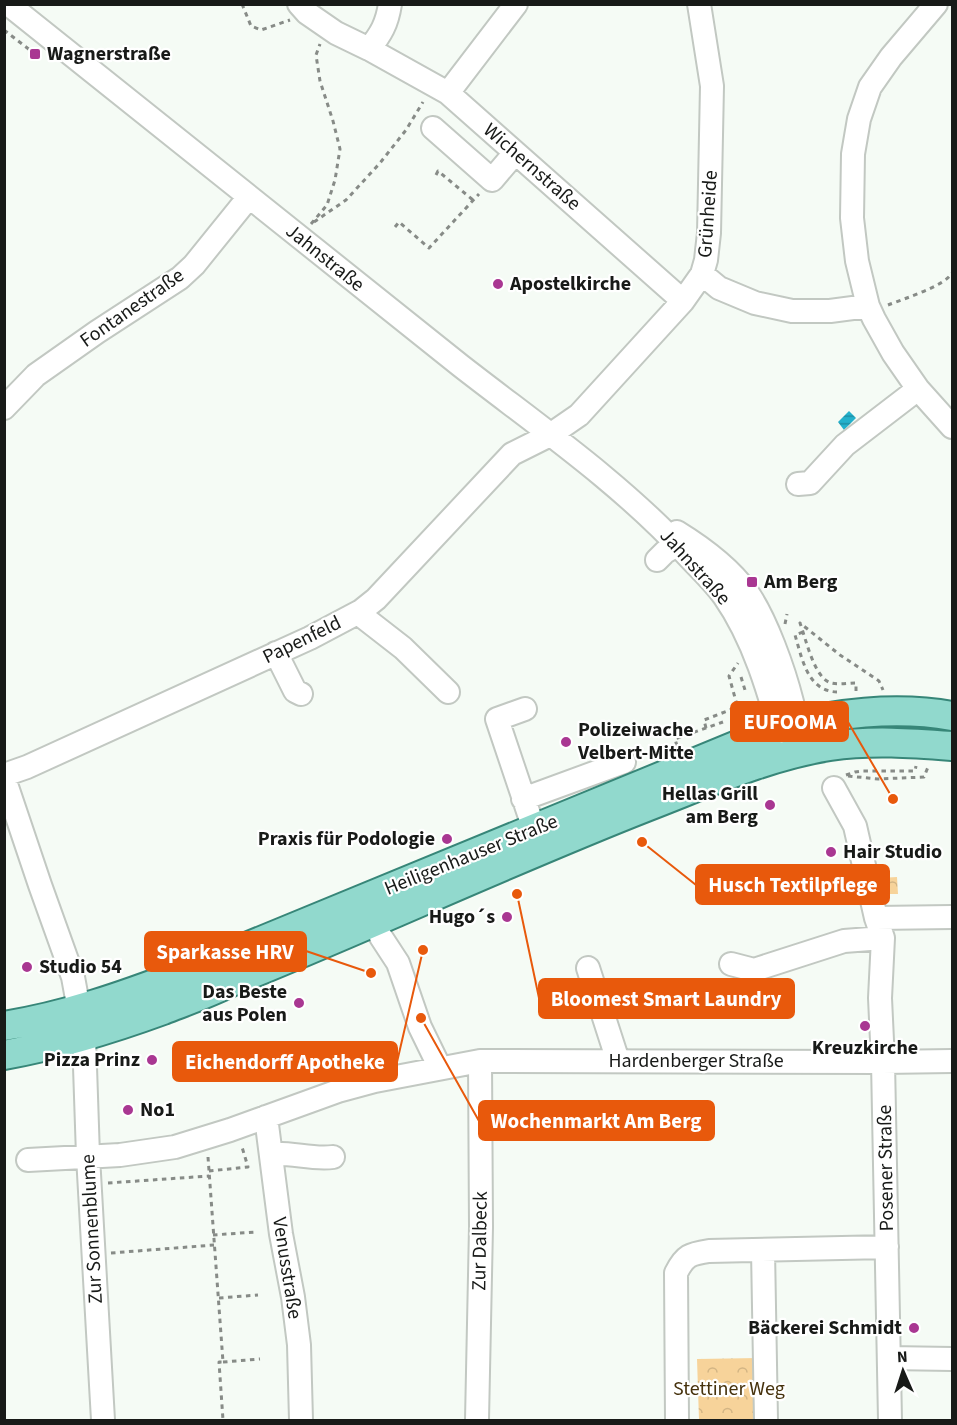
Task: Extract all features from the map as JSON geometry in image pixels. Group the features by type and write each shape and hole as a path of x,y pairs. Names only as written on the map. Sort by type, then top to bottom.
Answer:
{"main road":[{"name":"Heiligenhauser Straße","path":"4,1054 39,1048 129,994 538,840 608,822 759,764 792,739 847,715 909,712 947,715"},
{"name":"Heiligenhauser Straße","path":"792,739 853,743 901,742 941,753"},
{"name":"Heiligenhauser Straße","path":"4,1026 38,1020 81,1023"}],"street":[{"name":"Jahnstraße","path":"8,4 643,510 694,542 718,561 747,593 765,625 792,702 792,739"},
{"path":"297,11 307,14 336,33 369,49 388,20 390,4"},
{"path":"437,95 516,4"},
{"name":"Grünheide","path":"550,435 579,415 683,301 702,274 709,233 712,86 699,4"},
{"path":"936,4 891,57 870,87 859,119 853,154 852,218 857,261 868,306 893,353 918,389 952,426"},
{"name":"Wichernstraße","path":"369,49 437,95 515,153 683,301"},
{"path":"433,128 492,180 515,153"},
{"name":"Fontanestraße","path":"4,408 36,375 180,278 194,265 249,197"},
{"path":"702,274 719,288 755,303 792,311 830,311 868,306"},
{"path":"798,484 810,483 844,445 918,389"},
{"name":"Papenfeld","path":"4,777 310,638 358,613 376,599 512,454 550,435"},
{"name":"Jahnstraße","path":"643,510 722,593 736,615 792,739"},
{"path":"657,560 677,545"},
{"path":"358,613 403,648 448,692"},
{"path":"276,653 296,691 301,694"},
{"path":"525,709 497,719 538,840"},
{"path":"523,799 624,762"},
{"name":"Zur Sonnenblume","path":"4,777 73,977 81,1023 103,1420"},
{"name":"Posener Straße","path":"834,788 855,826 879,928 884,1062 890,1420"},
{"path":"731,964 754,970 879,928 952,917"},
{"path":"381,938 398,963 420,1027 440,1068"},
{"path":"588,968 618,1061"},
{"name":"Hardenberger Straße","path":"28,1160 120,1155 157,1150 237,1128 338,1091 375,1081 480,1061 952,1061"},
{"name":"Zur Dalbeck","path":"477,1420 481,1227 480,1061"},
{"name":"Venusstraße","path":"266,1117 281,1234 298,1336 301,1420"},
{"path":"271,1154 280,1153 322,1159 333,1157"},
{"path":"677,1420 676,1273 682,1260 695,1253 709,1251 887,1247"},
{"path":"763,1251 766,1420"},
{"path":"889,1358 952,1359"}],"path":[{"path":"242,4 251,26 261,30 297,11"},
{"path":"4,30 35,54"},
{"path":"321,39 316,56 320,81 340,149 327,205 310,225 346,200 437,95"},
{"path":"436,175 438,171 473,200"},
{"path":"395,227 399,222 429,248 492,180"},
{"path":"868,306 887,305 912,296 951,277 952,273"},
{"path":"856,691 856,682 831,682 820,677 800,623 840,655 879,681 884,700"},
{"path":"803,632 795,635 812,681 830,692"},
{"path":"706,728 704,720 735,708 737,705 729,676 742,657"},
{"path":"739,671 745,690"},
{"path":"675,739 723,722"},
{"path":"863,771 844,776 878,779 924,777 930,764 941,753"},
{"path":"209,1171 248,1167 237,1128"},
{"path":"206,1137 223,1362"},
{"path":"108,1184 209,1176"},
{"path":"213,1235 255,1232"},
{"path":"103,1254 214,1245"},
{"path":"219,1298 258,1295"},
{"path":"223,1420 219,1362 260,1359"}],"green space":[{"path":"897,877 898,894 886,894 880,900 873,880"},
{"name":"Stettiner Weg","path":"758,1358 760,1420 699,1420 697,1359"}],"water":[{"path":"849,411 856,418 844,430 838,422"}],"place":[{"name":"Wagnerstraße","path":"35,54"},
{"name":"Apostelkirche","path":"498,284"},
{"name":"Am Berg","path":"752,582"},
{"name":"Polizeiwache Velbert-Mitte","path":"566,742"},
{"name":"EUFOOMA","path":"893,799"},
{"name":"Hellas Grill am Berg","path":"770,805"},
{"name":"Praxis für Podologie","path":"447,839"},
{"name":"Husch Textilpflege","path":"642,842"},
{"name":"Hair Studio","path":"831,852"},
{"name":"Bloomest Smart Laundry","path":"517,894"},
{"name":"Hugo´s","path":"507,917"},
{"name":"Eichendorff Apotheke","path":"423,950"},
{"name":"Studio 54","path":"27,967"},
{"name":"Sparkasse HRV","path":"371,973"},
{"name":"Das Beste aus Polen","path":"299,1003"},
{"name":"Wochenmarkt Am Berg","path":"421,1018"},
{"name":"Kreuzkirche","path":"865,1026"},
{"name":"Pizza Prinz","path":"152,1060"},
{"name":"No1","path":"128,1110"},
{"name":"Bäckerei Schmidt","path":"914,1328"}]}
